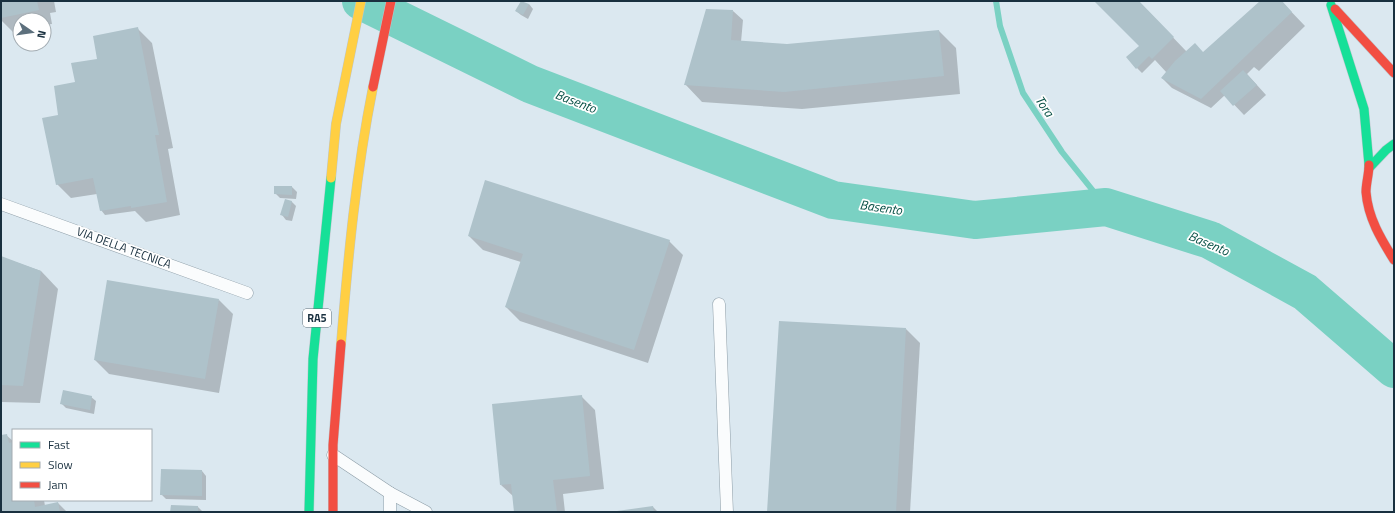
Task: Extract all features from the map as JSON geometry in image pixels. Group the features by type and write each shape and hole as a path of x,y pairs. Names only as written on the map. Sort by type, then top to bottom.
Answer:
{"main road":[{"name":"RA5","path":"309,512 313,359 336,124 361,1"},
{"name":"RA5","path":"333,512 333,454 350,239 365,129 390,1"},
{"path":"1330,3 1394,73"},
{"path":"1330,3 1364,108 1369,168 1366,191 1369,213 1380,237 1394,260"},
{"path":"1369,168 1386,150 1394,144"}],"lane":[{"name":"VIA DELLA TECNICA","path":"1,204 247,293"},
{"path":"719,304 727,512"},
{"path":"333,454 390,494 426,512"},
{"path":"390,494 390,512"}],"building":[{"path":"1,1 37,1 39,10 30,12 12,12 12,16 1,18"},
{"path":"521,1 529,4 523,15 515,11"},
{"path":"1094,1 1139,1 1174,37 1152,59 1149,56 1136,69 1126,57 1139,46"},
{"path":"1260,1 1282,1 1292,12 1201,99 1161,78 1175,61 1195,43 1203,52"},
{"path":"706,9 733,10 731,40 787,44 939,30 944,76 784,92 684,85"},
{"path":"138,27 159,135 155,135 167,202 100,211 93,178 56,185 42,118 58,115 54,86 75,82 71,63 97,59 93,36"},
{"path":"1243,70 1257,85 1233,106 1220,91"},
{"path":"485,180 670,240 634,350 505,307 523,254 468,236"},
{"path":"274,186 292,186 292,195 274,194"},
{"path":"285,199 292,201 288,217 280,215"},
{"path":"1,256 41,271 23,386 1,385"},
{"path":"107,280 219,299 205,379 94,360"},
{"path":"779,321 906,328 896,512 767,512"},
{"path":"63,390 92,396 90,410 60,404"},
{"path":"582,395 590,476 553,480 557,512 514,512 511,484 500,485 492,404"},
{"path":"7,434 9,443 12,442 12,501 34,501 35,507 58,502 60,512 1,512 1,435"},
{"path":"161,469 202,470 202,496 160,495"},
{"path":"171,505 198,506 198,512 170,512"},
{"path":"653,506 654,512 617,512 617,511"}],"waterway":[{"name":"Basento","path":"361,1 530,84 833,200 975,220 1106,207 1210,240 1305,292 1394,369"},
{"name":"Tora","path":"996,1 1000,26 1023,93 1062,152 1106,207"}],"traffic: fast":[{"path":"1331,5 1364,109 1369,165"},
{"path":"1369,168 1386,150 1394,144"},
{"path":"309,512 313,359 331,178"}],"traffic: slow":[{"path":"331,178 336,124 361,1"},
{"path":"341,344 357,183 373,87"}],"traffic: jam":[{"path":"373,87 391,1"},
{"path":"1335,9 1394,73"},
{"path":"1369,165 1366,192 1369,211 1380,236 1394,260"},
{"path":"333,512 333,445 341,344"}]}
